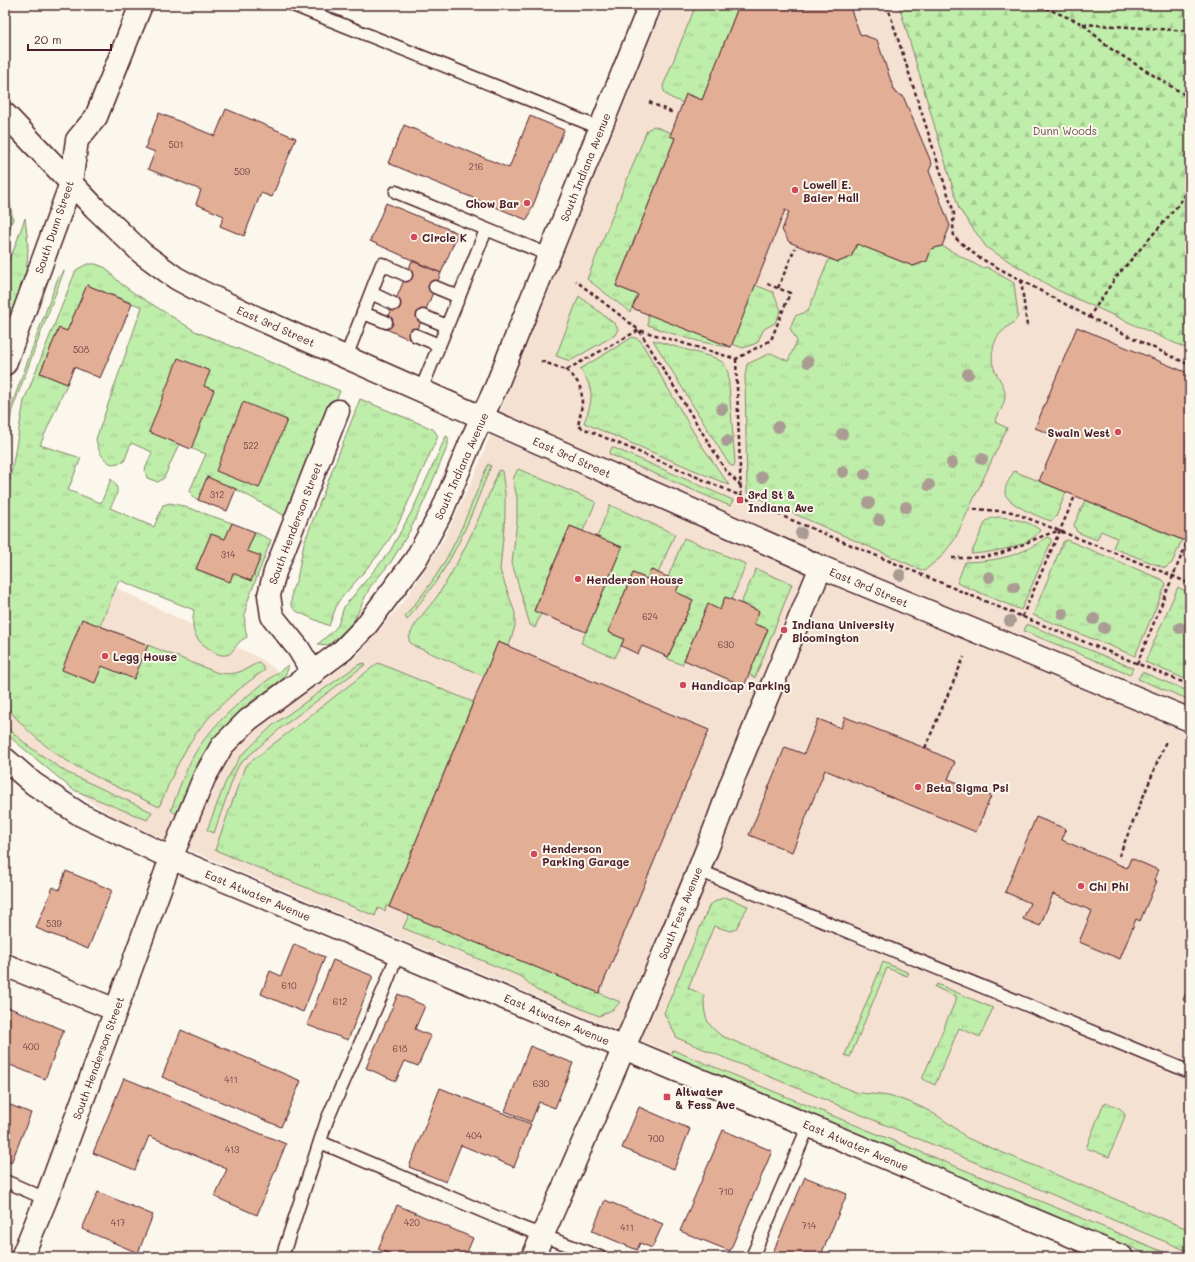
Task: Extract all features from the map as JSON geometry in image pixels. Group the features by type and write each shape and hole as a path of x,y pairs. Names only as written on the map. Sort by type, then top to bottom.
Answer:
{"street":[{"name":"South Dunn Street","path":"5,364 71,183 77,140 96,117 141,5"},
{"name":"South Indiana Avenue","path":"171,858 204,778 222,746 248,720 343,650 365,627 416,559 442,511 496,387 650,5"},
{"name":"East 3rd Street","path":"5,114 71,183 142,253 176,278 235,308 821,567 1190,720"},
{"name":"South Henderson Street","path":"313,673 298,648 272,616 269,595 275,572 338,411"},
{"name":"South Fess Avenue","path":"533,1257 625,1048 698,870 731,784 821,567"},
{"name":"East Atwater Avenue","path":"5,759 34,784 81,815 171,858 1122,1257"},
{"name":"South Henderson Street","path":"28,1255 46,1199 171,858"},
{"path":"5,965 116,1010"}],"lane":[{"path":"292,5 600,128"},
{"path":"396,192 549,255"},
{"path":"421,390 486,230"},
{"path":"346,357 382,264 406,275"},
{"path":"435,287 459,297"},
{"path":"371,293 394,304"},
{"path":"363,313 386,322"},
{"path":"423,316 447,326"},
{"path":"415,335 439,345"},
{"path":"698,870 1190,1072"},
{"path":"282,1257 327,1120 398,953"},
{"path":"752,1257 809,1126"},
{"path":"320,1142 520,1227 600,1257"},
{"path":"5,1181 46,1199"}],"path":[{"path":"862,5 868,8 879,5"},
{"path":"887,5 954,213 954,237 978,257 1089,317 1190,365"},
{"path":"1039,5 1083,24 1190,31"},
{"path":"1083,24 1108,48 1190,98"},
{"path":"649,102 673,113"},
{"path":"1089,317 1116,277 1175,209 1190,189"},
{"path":"778,288 795,248"},
{"path":"1021,280 1027,326"},
{"path":"576,281 639,330 726,471 741,486"},
{"path":"566,370 639,330 736,359 771,340 790,293 765,283"},
{"path":"736,359 741,496"},
{"path":"541,361 566,370 575,377 582,392 582,406 578,426 741,496 782,516 1022,617 1190,685"},
{"path":"1022,617 1075,496"},
{"path":"974,509 1012,512 1190,584"},
{"path":"952,558 970,558 1002,553 1044,535 1059,531"},
{"path":"1137,664 1188,542"},
{"path":"925,748 964,657"},
{"path":"1119,856 1166,741"}],"shaded area":[{"name":"Indiana University Bloomington","path":"664,5 1190,5 1190,1257 1155,1257 118,820 72,789 5,733 5,533 263,660 306,692 354,659 404,601 443,541 474,476"}],"green space":[{"path":"696,5 739,5 702,100 687,94 683,103 667,95 663,86"},
{"name":"Dunn Woods","path":"899,5 1190,5 1190,350 1055,289 987,248 959,209"},
{"path":"654,126 671,133 670,136 675,138 616,286 638,295 630,312 587,279 647,130"},
{"path":"5,179 13,219 5,242"},
{"path":"25,218 28,249 26,271 21,292 5,333 5,268 14,249"},
{"path":"857,244 913,266 927,261 931,249 942,246 982,268 987,267 1014,283 1018,316 1015,321 997,337 992,358 995,370 1005,390 1003,406 995,422 1007,428 955,539 941,557 924,571 747,493 745,376 747,364 771,353 788,361 797,341 790,328 795,316 808,311 829,259 838,262 851,257"},
{"path":"87,264 96,264 106,268 119,282 134,293 195,331 340,391 285,516 236,489 207,478 198,500 192,496 190,490 206,454 179,444 164,478 158,482 147,478 145,470 152,452 131,443 124,462 112,464 103,457 98,447 96,439 142,307 87,285 67,331 59,328 40,373 67,384 40,445 81,458 68,490 101,503 111,479 116,486 117,493 110,508 154,527 163,505 170,503 232,523 225,539 211,534 196,569 229,582 233,573 251,580 261,557 247,551 255,532 271,540 247,603 245,612 245,628 247,637 239,642 231,652 226,655 220,655 214,652 197,638 193,629 194,610 119,580 100,626 218,673 235,673 259,662 265,670 241,687 219,707 200,729 180,759 159,807 64,759 37,738 5,705 5,497 10,480 24,401 76,270"},
{"path":"64,271 12,410 5,454 5,423 58,278"},
{"path":"755,285 773,292 781,310 775,323 764,329 757,343 743,348 732,344"},
{"path":"579,296 615,324 618,329 615,335 570,361 556,356"},
{"path":"648,314 731,347 689,339 648,325"},
{"path":"633,337 640,340 698,440 729,485 584,423 591,401 591,395 588,383 580,369"},
{"path":"653,340 715,358 724,363 728,372 735,462 734,466 731,466 727,461"},
{"path":"360,399 433,429 438,436 396,529 381,552 338,602 329,626 294,609 291,605 292,590 297,579 304,543"},
{"path":"446,436 448,437 448,445 423,504 408,534 391,562 370,587 351,627 328,645 318,644 338,625 344,607 390,551 414,507"},
{"path":"612,447 733,500 730,506 609,454"},
{"path":"488,464 491,466 456,548 430,590 407,620 405,616 442,567 464,524"},
{"path":"518,469 596,502 583,531 570,526 534,610 541,613 535,628 530,625 512,563 517,521 517,498 513,479"},
{"path":"499,470 502,471 505,493 505,516 500,570 515,613 515,626 509,646 498,642 484,676 414,646 409,641 410,635 416,623 438,595 456,565 479,518"},
{"path":"1014,471 1066,492 1056,517 1051,521 1024,510 1010,501 1006,496 1005,489"},
{"path":"1085,500 1182,540 1172,563 1165,568 1113,548 1117,538 1101,531 1097,540 1077,532 1074,525"},
{"path":"610,505 675,534 658,573 652,570 647,579 633,573 608,632 624,639 615,658 581,643 622,547 597,537"},
{"path":"998,517 1020,520 1031,524 1040,530 1028,541 1019,545 971,554 986,521"},
{"path":"1047,537 1051,539 1051,542 1021,610 957,583 965,562 999,559 1009,556 1028,549"},
{"path":"684,538 746,564 732,599 725,597 720,610 708,605 682,665 668,659 668,657 693,600 676,592 680,582 668,577"},
{"path":"1067,540 1163,580 1166,584 1135,656 1033,615 1063,542"},
{"path":"756,569 792,584 755,678 749,674 768,629 754,624 759,611 741,603"},
{"path":"1178,587 1190,594 1190,681 1145,662"},
{"path":"1027,624 1133,668 1130,675 1024,631"},
{"path":"364,663 366,664 282,727 239,765 214,833 207,830 226,781 240,757 273,725 358,665"},
{"path":"378,663 473,702 389,907 386,906 385,911 378,908 375,916 215,850 245,766"},
{"path":"288,665 284,678 252,701 236,715 212,742 200,759 176,814 171,810 179,788 191,760 204,740 214,727 237,705"},
{"path":"1142,672 1190,692 1190,700 1138,679"},
{"path":"5,725 27,745 66,772 152,812 147,820 72,789 5,733"},
{"path":"725,897 748,906 736,929 730,931 714,926 688,988 704,995 705,1014 709,1023 716,1032 722,1036 855,1092 888,1096 921,1107 940,1117 967,1138 1190,1230 1190,1252 677,1038 664,1013 710,904"},
{"path":"409,915 620,1002 614,1009 599,1016 536,990 522,977 403,928"},
{"path":"883,962 909,973 907,976 887,968 850,1057 845,1055"},
{"path":"937,984 993,1008 980,1037 959,1028 935,1085 922,1079 957,997 935,987"},
{"path":"673,1050 1176,1257 1154,1257 670,1057"},
{"path":"1107,1103 1121,1109 1125,1116 1109,1157 1086,1148 1103,1105"}],"building":[{"name":"Lowell E. Baier Hall","path":"739,5 849,5 860,34 877,40 895,93 903,96 932,164 929,171 950,226 942,246 931,249 927,261 913,266 857,244 851,257 838,262 789,242 782,230 789,212 785,210 731,347 632,308 638,295 616,286 675,138 670,136 686,94 702,100"},
{"path":"226,109 296,138 272,197 261,193 244,236 220,226 224,216 196,204 201,190 148,169 155,152 145,148 159,113 215,136"},
{"path":"530,116 564,130 527,220 388,163 404,125 509,168"},
{"name":"Circle K","path":"386,203 458,233 441,273 370,241"},
{"name":"Circle K","path":"412,261 441,273 413,341 384,328"},
{"path":"87,285 132,304 100,378 74,367 67,384 40,373 59,328 67,331"},
{"name":"Swain West","path":"1077,327 1190,374 1190,543 1039,481 1058,437 1035,428"},
{"path":"178,358 210,371 204,386 214,390 191,449 149,432"},
{"path":"243,402 287,420 259,488 216,471"},
{"path":"207,477 236,489 227,511 198,500"},
{"path":"232,523 255,532 247,551 261,556 251,581 233,573 230,582 196,569 211,534 225,539"},
{"name":"Henderson House","path":"570,526 622,547 586,632 534,611"},
{"path":"651,570 680,582 676,592 693,600 668,657 642,646 638,654 621,646 624,639 608,632 633,573 647,579"},
{"path":"725,597 759,611 754,624 768,629 744,686 684,660 708,604 720,610"},
{"name":"Legg House","path":"82,619 148,645 134,679 102,666 95,683 62,670"},
{"name":"Henderson Parking Garage","path":"498,642 709,730 599,993 389,907"},
{"name":"Beta Sigma Psi","path":"845,717 925,748 955,762 948,779 991,796 976,832 825,770 792,852 749,835 785,747 804,754 818,719 841,728"},
{"name":"Chi Phi","path":"1036,817 1066,829 1062,840 1127,868 1131,858 1158,870 1154,880 1157,881 1140,921 1136,919 1120,959 1079,942 1092,911 1053,894 1040,926 1023,919 1030,903 1005,892"},
{"path":"66,871 112,890 88,949 36,928 53,887 59,890"},
{"path":"294,944 325,957 303,1012 261,994 270,971 281,976"},
{"path":"333,960 373,976 348,1040 307,1025"},
{"path":"1190,983 1190,1003 1183,1000"},
{"path":"398,994 425,1006 415,1029 431,1036 418,1066 405,1061 396,1081 366,1068"},
{"path":"5,1006 64,1030 45,1079 5,1063"},
{"path":"181,1030 301,1081 281,1127 162,1077"},
{"path":"530,1046 573,1063 555,1108 539,1102 531,1122 505,1111"},
{"path":"124,1078 286,1144 257,1215 215,1197 227,1169 149,1136 135,1170 93,1153"},
{"path":"440,1088 531,1124 514,1167 461,1145 446,1182 409,1167"},
{"path":"5,1103 31,1113 11,1163 5,1161"},
{"path":"639,1107 690,1129 674,1169 622,1148"},
{"path":"723,1130 772,1151 730,1251 680,1231"},
{"path":"805,1177 847,1194 820,1257 771,1257"},
{"path":"98,1192 153,1215 138,1253 82,1229"},
{"path":"605,1200 663,1224 652,1248 640,1243 637,1250 592,1231"},
{"path":"397,1205 473,1238 465,1257 397,1257 378,1249"}],"place":[{"name":"Lowell E. Baier Hall","path":"795,190"},
{"name":"Chow Bar","path":"527,203"},
{"name":"Circle K","path":"414,237"},
{"name":"Swain West","path":"1118,432"},
{"name":"3rd St & Indiana Ave","path":"740,500"},
{"name":"Henderson House","path":"578,579"},
{"name":"Indiana University Bloomington","path":"784,630"},
{"name":"Legg House","path":"105,656"},
{"name":"Handicap Parking","path":"683,685"},
{"name":"Beta Sigma Psi","path":"918,787"},
{"name":"Henderson Parking Garage","path":"534,854"},
{"name":"Chi Phi","path":"1081,886"},
{"name":"Altwater & Fess Ave","path":"667,1097"}]}
